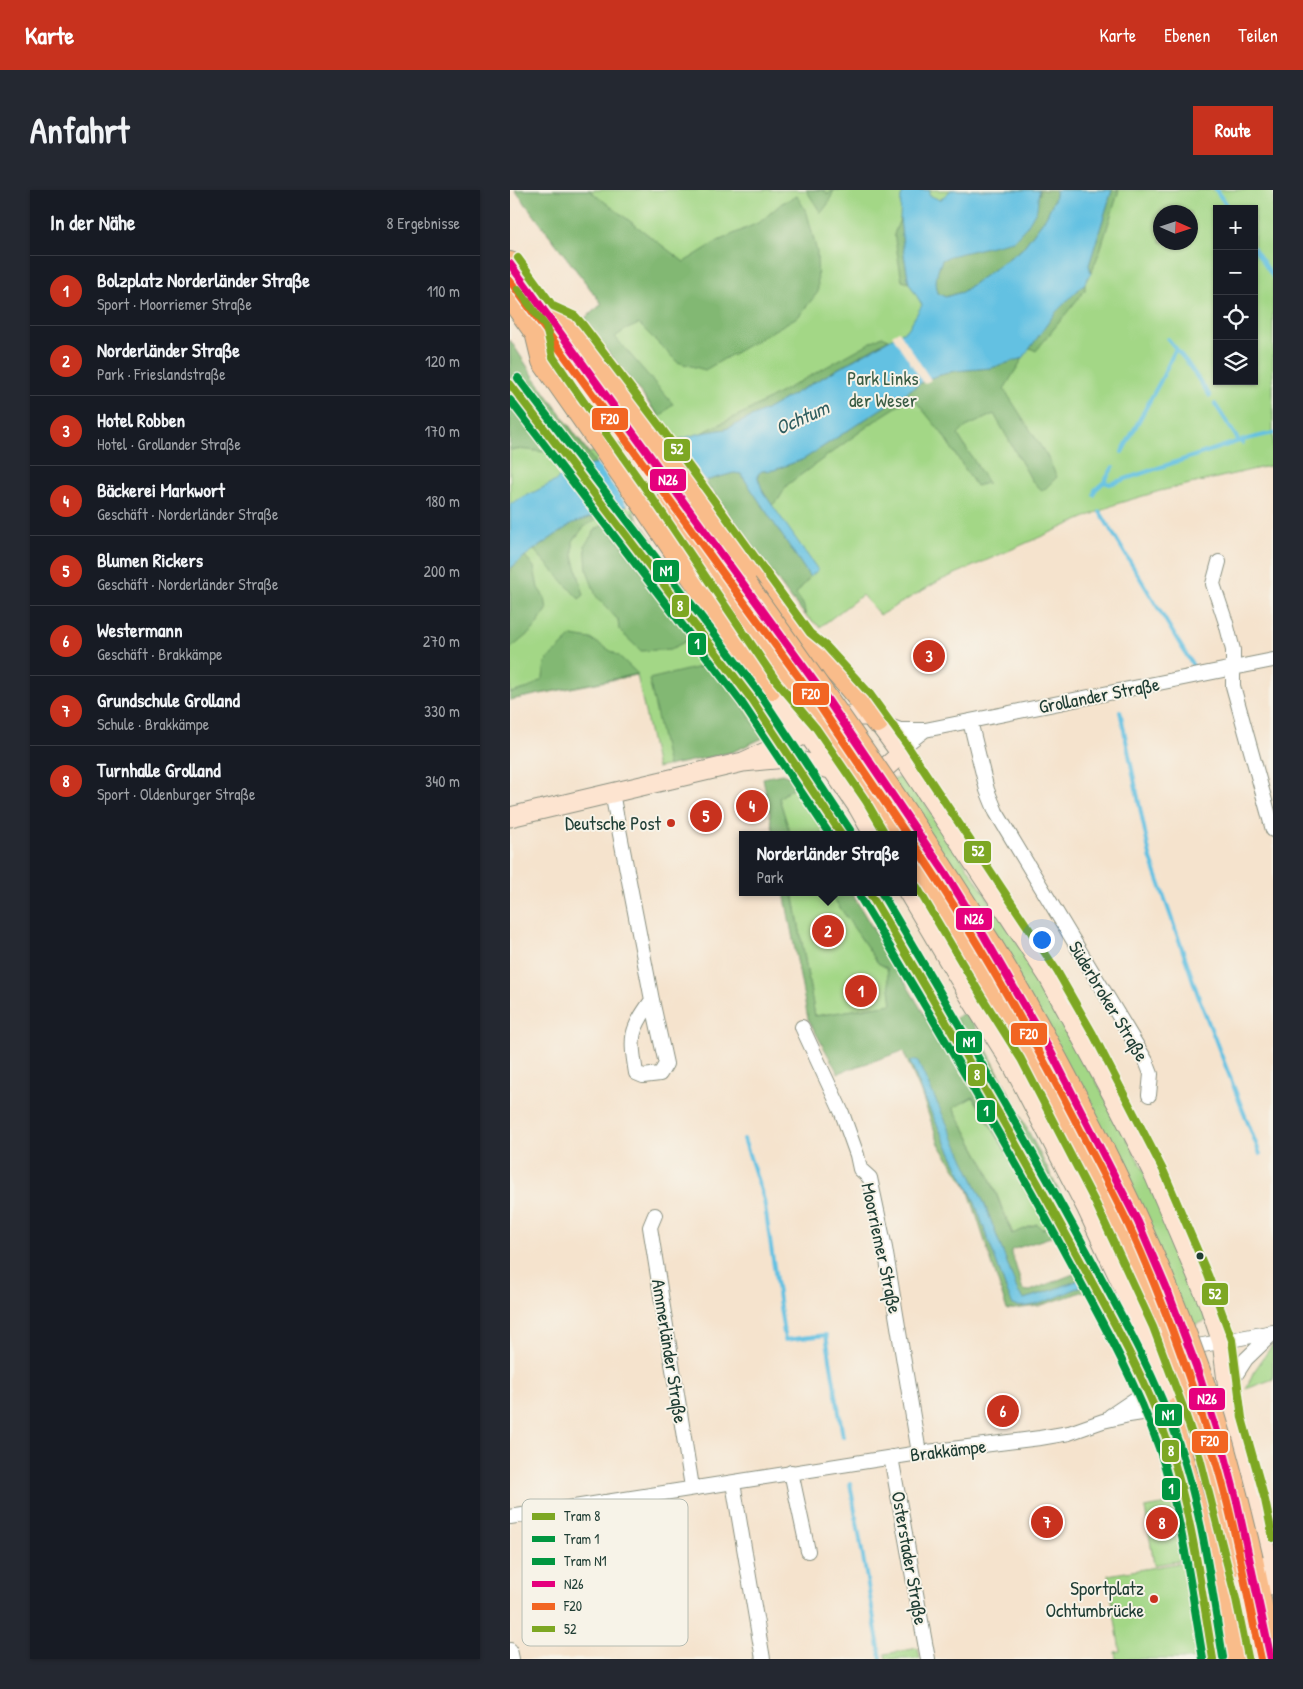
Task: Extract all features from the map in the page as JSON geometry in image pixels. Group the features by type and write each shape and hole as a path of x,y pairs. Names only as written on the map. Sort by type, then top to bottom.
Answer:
{"highway":[{"path":"510,264 542,323 737,590 827,699 917,831"},
{"path":"510,295 542,323 544,361 629,442 672,501 803,640 819,653 843,678 877,721"},
{"path":"672,501 769,688"},
{"path":"737,590 811,706 896,831"},
{"path":"917,831 946,874 1019,994 1086,1118 1138,1222 1168,1292 1193,1358 1225,1456 1243,1561 1254,1659"},
{"path":"917,862 966,938 1035,1057 1136,1260 1166,1335 1194,1415 1243,1561 1271,1659"},
{"path":"1174,1411 1203,1509 1238,1659"}],"street":[{"path":"1219,562 1213,584 1233,650 1233,686 1273,830"},
{"name":"Grollander Straße","path":"743,762 846,716 868,716 900,730 925,730 1273,660"},
{"path":"769,688 808,734 872,831"},
{"path":"769,688 782,715 783,745"},
{"path":"877,721 902,754 1048,976 1084,1039 1155,1177 1199,1279 1222,1342 1232,1420 1255,1503 1273,1585"},
{"name":"Süderbroker Straße","path":"970,721 987,790 996,812 1146,1061 1151,1074 1148,1095"},
{"name":"Grollander Straße","path":"743,762 787,758 846,773 872,773 886,767 902,754 908,742 925,730"},
{"path":"510,816 612,794 743,762"},
{"path":"612,794 666,1064 660,1074 643,1076 636,1073 632,1044 633,1031 652,1000"},
{"path":"910,896 1016,1072 1087,1209 1144,1330 1174,1411"},
{"name":"Moorriemer Straße","path":"802,1026 842,1113 857,1155 860,1170 870,1178 885,1248 919,1453"},
{"name":"Ammerländer Straße","path":"655,1215 650,1227 692,1488"},
{"path":"1227,1389 1240,1366 1273,1333"},
{"name":"Brakkämpe","path":"1103,1421 1141,1395 1158,1368 1187,1348 1273,1333"},
{"name":"Brakkämpe","path":"623,1499 891,1457 1018,1442 1069,1433 1103,1421 1148,1412 1202,1408 1214,1401 1227,1389"},
{"name":"Osterstader Straße","path":"891,1457 928,1659"},
{"path":"791,1472 808,1551"},
{"path":"733,1483 764,1659"},
{"path":"510,1650 512,1659"}],"green space":[{"name":"Park Links der Weser","path":"515,190 1273,190 1273,465 1160,491 1116,504 939,581 880,615 862,595 820,627 806,616 790,597 712,489 633,512 759,696 773,726 765,737 732,752 657,768 637,675 510,700 510,340 534,377 589,453 668,430 583,320 602,304"},
{"path":"515,190 589,190 684,262 718,241 760,222 782,203 797,196 807,213 817,252 818,292 799,316 705,370 677,362 639,324 615,337 673,404 660,417 583,320 602,304"},
{"path":"806,190 823,190 828,194 834,190 828,204 821,213"},
{"path":"1039,190 1056,190 1054,200 1046,217 1022,249 962,292 945,297 938,293 936,284 942,260 1040,194"},
{"path":"1112,190 1119,190 1091,273 1089,265"},
{"path":"900,219 909,283 902,281 894,234"},
{"path":"1085,283 1085,290 1036,351 1030,348 1055,313"},
{"path":"882,336 889,339 764,411 726,429 701,433 747,411"},
{"path":"510,340 596,464 580,468 510,375"},
{"path":"1023,358 1004,389 1047,456 1057,477 1043,491 1032,481 994,414 966,427 958,435 988,483 976,486 941,432 912,397 879,418 787,485 779,499 772,505 759,483 758,474 762,471 774,470 804,459 927,379 954,371 991,368"},
{"path":"510,404 549,452 520,449 510,450"},
{"path":"734,473 741,474 810,577 796,594 803,604 806,616 705,481"},
{"path":"633,512 759,696 756,699 619,519"},
{"path":"598,515 600,518 584,527 573,541 573,556 584,595 579,599 534,550 573,523"},
{"path":"605,524 692,638 671,649 641,651 619,630 618,620 596,596 587,570 585,545 596,529"},
{"path":"525,556 534,567 538,588 545,598 547,610 533,630 510,649 510,569"},
{"path":"572,636 591,639 619,656 638,674 510,700 510,693 529,688 543,678 545,662"},
{"path":"708,665 733,691 763,738 732,752 668,766 649,679"},
{"path":"782,774 792,778 797,785 779,798 789,831 773,831 763,778"},
{"path":"907,776 1044,983 1145,1173 1208,1320 1189,1327 891,780"},
{"path":"797,785 827,831 789,831 779,798"},
{"path":"785,896 794,896 815,1016 892,1004 887,968 878,963 834,899 827,899 827,896 853,896 936,1034 945,1029 1034,1184 1027,1185 973,1097 953,1108 985,1166 1012,1234 1037,1224 1042,1229 1055,1225 1060,1234 1011,1250 1023,1290 1030,1291 1081,1271 1084,1278 1024,1299 1018,1292 985,1205 938,1108 910,1062 929,1108 974,1200 1006,1289 1019,1307 1055,1298 1088,1283 1091,1289 1039,1306 1007,1310 968,1189 939,1144 920,1090 903,1051 838,1073 808,1019"},
{"path":"794,896 827,896 827,899 834,898 878,963 887,968 893,1004 815,1016"},
{"path":"964,1013 971,1019 1065,1203 1061,1205 1013,1117 955,1018"},
{"path":"973,1096 1026,1185 1034,1184 1055,1225 1042,1230 1036,1224 1013,1234 985,1166 953,1107"},
{"path":"1273,1344 1273,1379 1246,1389 1253,1373"},
{"path":"1174,1503 1183,1560 1154,1565 1145,1508"},
{"name":"Sportplatz Ochtumbrücke","path":"1191,1561 1201,1623 1198,1659 1116,1659 1115,1652 1120,1651 1108,1575"},
{"path":"918,1648 920,1659 886,1659 885,1654"}],"water":[{"name":"Ochtum","path":"905,190 929,190 929,195 940,200 951,190 1039,190 1037,209 1027,226 1013,241 950,256 942,260 937,272 936,284 938,293 945,297 962,292 1022,249 1046,217 1054,200 1056,190 1112,190 1089,265 1091,273 1085,283 1055,313 1023,358 991,368 954,371 927,379 804,459 774,470 762,471 758,474 763,492 818,570 810,577 741,474 734,473 573,523 525,556 510,569 510,504 554,482 564,473 701,433 726,429 764,411 908,329 922,305 909,283 904,254 900,219 901,197"},
{"path":"917,1060 985,1205 1018,1292 1024,1299 1084,1278 1088,1283 1030,1306 1013,1305 974,1200 929,1108 910,1062"}],"pier":[{"path":"899,331 931,380 924,384 892,335"},
{"path":"674,438 707,483 629,508 595,461"},
{"path":"579,466 614,512 599,517 564,471"}],"waterway":[{"path":"1216,190 1226,205"},
{"path":"1255,250 1273,277"},
{"path":"1168,339 1210,396"},
{"path":"1122,452 1176,348"},
{"path":"1215,404 1239,441 1243,443"},
{"path":"1104,482 1110,484 1239,441 1273,433"},
{"path":"1094,495 1095,490 1104,482 1113,467"},
{"path":"1100,512 1195,669"},
{"path":"1120,711 1150,856 1199,998 1260,1154"},
{"path":"744,1139 764,1200 785,1340 826,1335 843,1437"},
{"path":"850,1483 881,1659"}],"tram line":[{"name":"N1","path":"518,378 758,691 850,830"},
{"name":"8","path":"510,384 750,697 839,831"},
{"name":"1","path":"510,400 742,703 827,831"},
{"name":"8","path":"871,896 1020,1152 1110,1316 1148,1393 1169,1446 1184,1498 1213,1659"},
{"name":"N1","path":"883,896 981,1062 1054,1192 1119,1311 1157,1388 1178,1441 1200,1521 1223,1657"},
{"name":"1","path":"860,897 1011,1155 1100,1318 1138,1395 1159,1448 1174,1500 1203,1659"}],"transit line":[{"name":"52","path":"518,258 553,306 575,316 583,325 662,429 810,633 826,646 870,694 909,748 1057,971 1093,1034 1164,1172 1208,1275 1232,1340 1242,1418 1265,1500 1273,1538"},
{"name":"N26","path":"510,264 827,699 917,831"},
{"name":"F20","path":"510,281 819,705 904,831"},
{"name":"52","path":"518,289 546,327 553,357 655,502 777,682 816,728 866,801 883,830"},
{"name":"N26","path":"917,831 984,936 1052,1054 1138,1222 1168,1292 1196,1366 1225,1456 1237,1502 1271,1659"},
{"name":"F20","path":"917,849 957,910 1017,1013 1109,1186 1142,1254 1176,1340 1215,1458 1234,1532 1261,1659"},
{"name":"52","path":"917,887 1021,1059 1096,1204 1153,1327 1200,1458 1236,1599 1248,1657"}],"place":[{"name":"Hotel Robben","path":"929,656"},
{"name":"Bäckerei Markwort","path":"752,806"},
{"name":"Blumen Rickers","path":"706,816"},
{"name":"Deutsche Post","path":"671,823"},
{"name":"Norderländer Straße","path":"828,931"},
{"name":"Bolzplatz Norderländer Straße","path":"861,991"},
{"name":"Westermann","path":"1003,1411"},
{"name":"Grundschule Grolland","path":"1047,1522"},
{"name":"Turnhalle Grolland","path":"1162,1523"},
{"name":"Sportplatz Ochtumbrücke","path":"1154,1599"}]}
